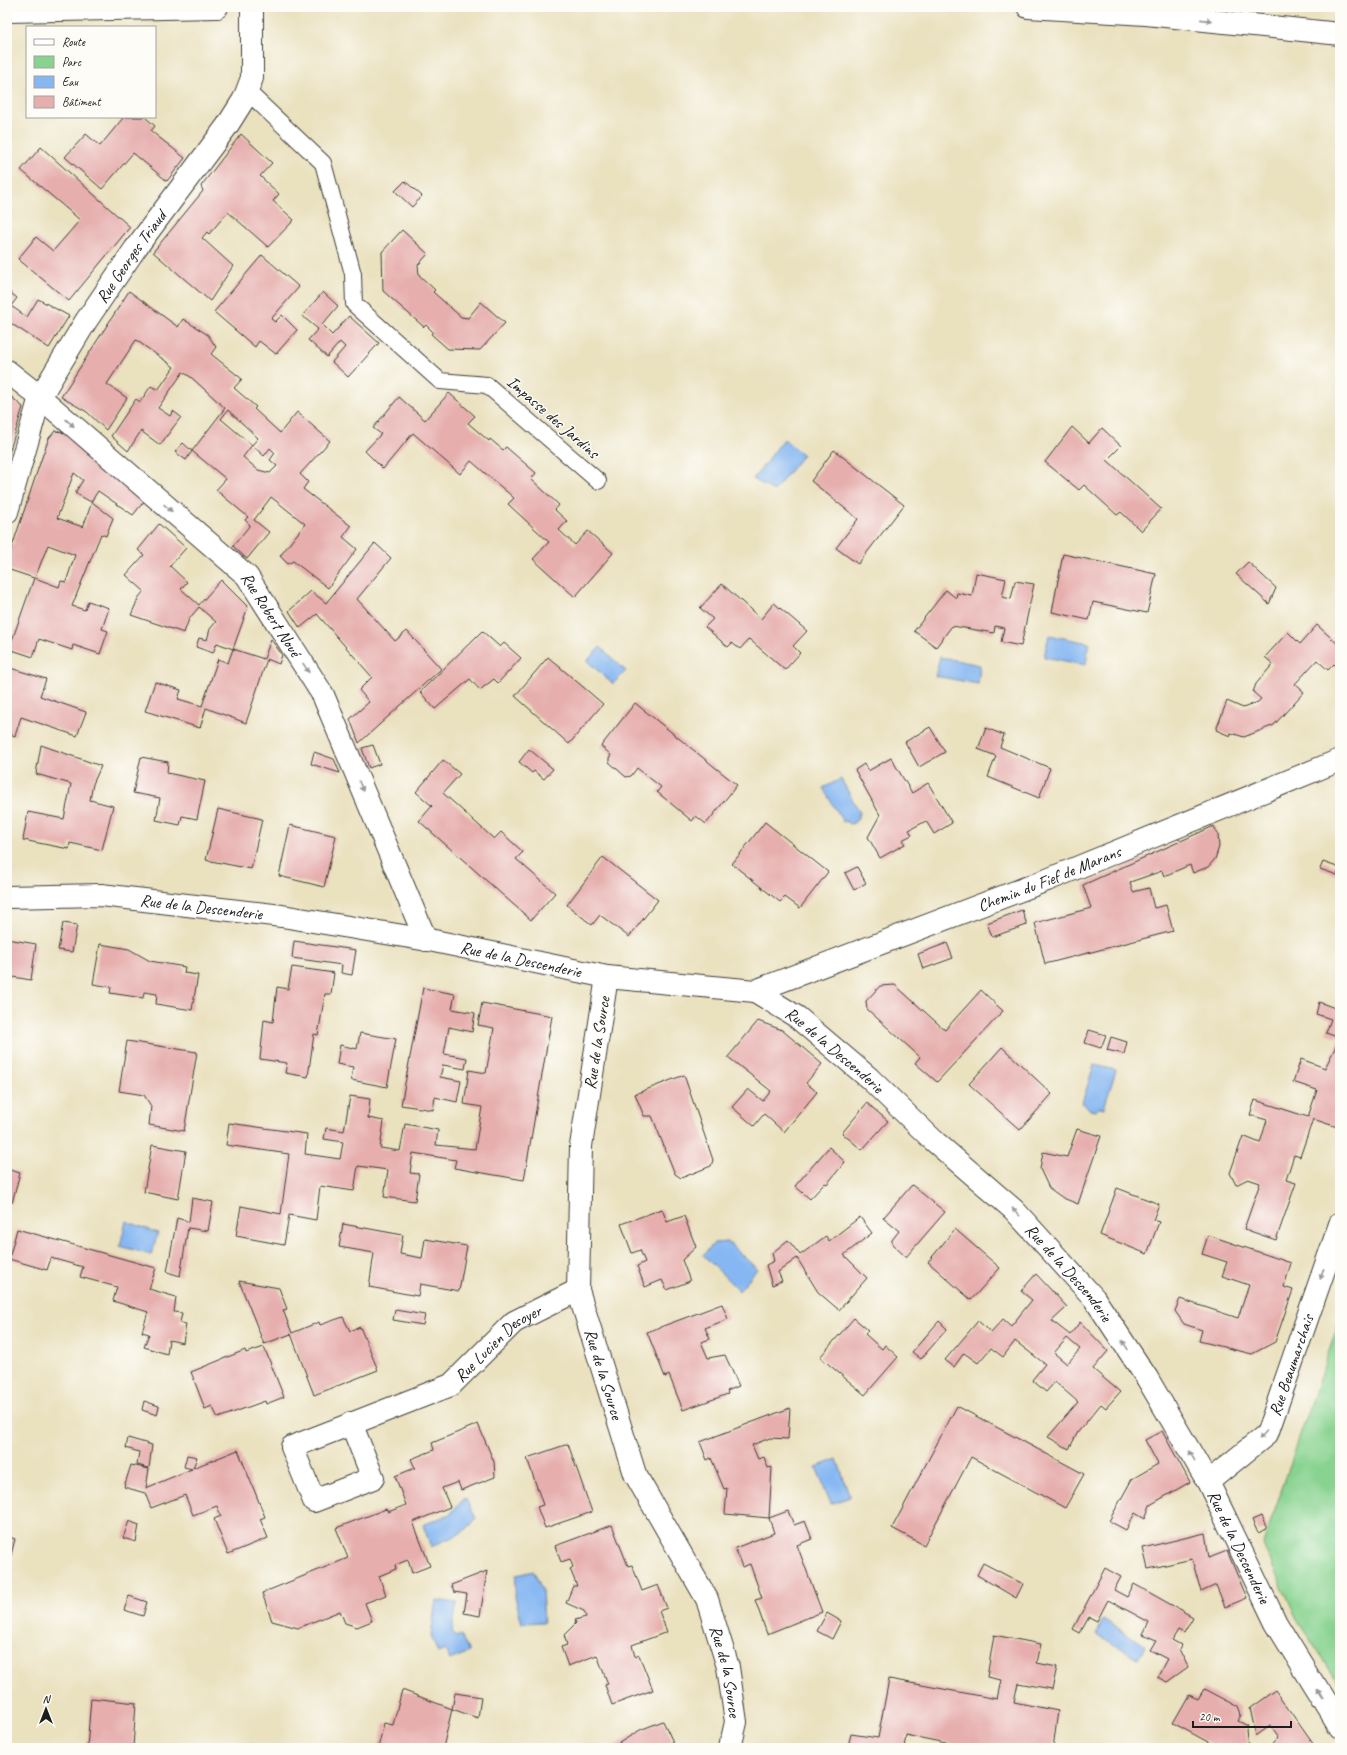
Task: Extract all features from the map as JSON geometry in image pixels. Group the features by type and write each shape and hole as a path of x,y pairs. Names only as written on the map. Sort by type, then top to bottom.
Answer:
{"main road":[{"path":"7,11 217,7"},
{"path":"249,85 252,7"},
{"path":"1028,7 1146,14 1340,34"},
{"name":"Rue Georges Triaud","path":"7,512 40,397 90,314 135,249 227,126 249,85"},
{"name":"Rue Robert Noué","path":"7,371 40,397 247,576 323,695 426,940"},
{"name":"Chemin du Fief de Marans","path":"755,991 1048,880 1340,760"},
{"name":"Rue de la Descenderie","path":"7,897 101,895 282,916 426,940 607,977 755,991 797,1017 869,1078 933,1140 1014,1210 1094,1298 1147,1378 1208,1482 1276,1623 1340,1727"},
{"name":"Rue de la Source","path":"607,977 581,1146 578,1290 635,1474 707,1599 728,1667 736,1722 730,1748"},
{"name":"Rue Beaumarchais","path":"1208,1482 1267,1434 1340,1224"},
{"name":"Rue Lucien Desoyer","path":"351,1423 451,1385 514,1322 578,1290"}],"lane":[{"name":"Impasse des Jardins","path":"249,85 323,163 353,274 354,304 440,381 487,385 598,481"}],"green space":[{"path":"1340,1319 1340,1685 1297,1620 1263,1544"}],"water":[{"path":"784,439 803,455 774,491 753,479"},
{"path":"1049,635 1089,643 1086,665 1044,657"},
{"path":"600,647 626,671 613,684 587,661"},
{"path":"940,657 980,665 978,684 935,676"},
{"path":"841,779 860,813 858,814 858,818 854,823 849,824 846,821 843,822 823,788"},
{"path":"1094,1065 1116,1070 1104,1108 1100,1107 1095,1111 1090,1110 1082,1103"},
{"path":"126,1221 158,1233 151,1255 120,1246"},
{"path":"728,1242 757,1269 739,1291 703,1255 714,1243"},
{"path":"837,1459 850,1497 831,1504 816,1467"},
{"path":"465,1498 476,1518 472,1524 456,1536 431,1547 423,1525 450,1514"},
{"path":"534,1571 542,1590 544,1622 522,1623 515,1597 516,1575"},
{"path":"436,1600 457,1603 452,1631 455,1637 461,1635 469,1652 450,1660 445,1650 438,1653 431,1635"},
{"path":"1103,1619 1145,1645 1138,1659 1097,1634"}],"building":[{"path":"123,118 146,118 155,126 151,131 185,158 167,181 133,153 102,189 65,157 86,134 100,146"},
{"path":"241,134 272,163 260,176 279,194 273,201 294,220 268,247 228,212 209,234 207,232 202,238 233,266 210,301 153,252 203,191 201,186"},
{"path":"41,147 130,227 69,301 18,259 36,237 53,251 80,220 21,170"},
{"path":"405,181 422,196 412,207 395,191"},
{"path":"402,230 428,254 418,265 419,275 435,290 433,292 461,317 468,318 481,302 505,323 480,350 448,349 431,334 433,332 426,325 424,327 383,291 382,252"},
{"path":"262,255 299,287 271,319 275,322 282,315 297,330 276,354 259,341 255,347 214,312"},
{"path":"7,290 17,298 11,306 27,317 38,299 69,316 49,348 7,321"},
{"path":"129,291 178,327 183,319 208,335 216,347 211,354 242,379 234,388 256,407 254,409 280,433 297,412 330,441 300,474 308,482 303,489 351,526 343,537 357,549 328,588 293,561 288,564 280,556 305,524 271,497 254,520 269,532 247,559 233,546 250,525 245,520 248,517 216,490 226,479 192,451 225,408 192,378 183,372 158,408 170,416 173,411 181,417 160,445 141,431 128,451 111,436 136,399 140,402 151,386 158,390 174,367 136,340 107,384 127,398 106,430 87,412 61,397","holes":["228,410 258,438 252,445 221,419","252,445 264,456 270,448 275,453 270,460 277,466 270,473 258,470 243,457"]},
{"path":"323,292 338,306 322,325 332,335 349,316 379,343 348,377 332,362 345,347 340,342 327,357 308,340 318,329 302,316"},
{"path":"7,393 23,407 7,460"},
{"path":"449,393 475,416 468,423 489,441 490,439 503,450 506,447 536,473 531,479 559,505 555,510 567,521 559,530 575,545 588,531 613,553 575,597 533,559 549,542 508,504 514,498 471,461 460,474 413,433 383,469 365,451 381,434 373,428 399,397 425,420"},
{"path":"1072,427 1089,443 1102,428 1121,446 1107,460 1161,509 1141,531 1121,512 1117,515 1084,485 1079,490 1045,462"},
{"path":"55,431 62,432 71,437 146,499 133,515 98,491 91,502 75,493 83,480 74,473 57,518 83,527 92,502 113,518 106,536 101,534 72,606 85,610 88,601 109,608 102,629 108,631 100,654 73,645 72,650 39,639 33,657 9,649 34,578 7,569 7,562 49,438","holes":["48,545 75,555 66,582 61,581 59,587 35,578"]},
{"path":"183,443 192,451 186,460 175,452"},
{"path":"834,450 904,505 858,564 836,548 858,519 811,481"},
{"path":"159,524 186,548 170,566 187,582 181,589 199,605 221,580 248,607 233,649 217,643 213,653 196,647 199,638 207,640 210,629 216,622 199,607 189,619 184,633 131,615 139,597 144,591 126,575 144,555 138,550"},
{"path":"375,543 391,558 357,599 395,641 407,631 441,669 359,743 350,719 369,702 359,690 372,677 317,614 300,628 289,611 311,591 326,603"},
{"path":"1063,554 1156,574 1147,613 1093,602 1089,620 1052,612"},
{"path":"1248,562 1276,588 1269,604 1236,574"},
{"path":"976,573 1006,579 1002,597 1011,599 1015,581 1034,584 1021,646 1001,642 1004,628 995,626 994,633 952,626 936,647 914,631 946,590 956,598 957,593 972,596"},
{"path":"722,584 761,619 774,603 807,631 793,646 800,653 785,670 749,639 740,649 732,643 728,647 705,627 713,619 700,608"},
{"path":"1317,625 1340,646 1340,669 1334,664 1328,670 1317,660 1295,684 1304,692 1274,725 1244,737 1231,733 1230,736 1216,730 1227,701 1243,708 1258,702 1261,699 1253,692 1256,684 1273,664 1265,657 1288,632 1300,644"},
{"path":"482,631 500,647 504,643 521,658 498,683 494,679 480,690 470,679 435,709 420,692"},
{"path":"271,639 282,655 279,664 267,659 246,723 206,708 200,728 145,711 155,682 181,690 178,699 202,706 218,659 228,663 233,649 264,659"},
{"path":"548,657 603,704 569,744 515,696"},
{"path":"7,667 46,679 40,696 86,712 77,736 21,717 15,736 7,733"},
{"path":"635,703 737,785 706,824 696,816 692,821 657,792 661,787 637,768 631,776 626,777 609,762 611,755 601,746"},
{"path":"930,727 945,752 919,767 905,742"},
{"path":"986,728 1004,735 1000,747 1050,768 1039,798 988,777 996,756 978,749"},
{"path":"41,745 101,766 93,784 90,800 113,806 102,850 70,843 69,849 23,840 28,812 64,819 71,784 36,774"},
{"path":"373,745 380,764 369,768 362,748"},
{"path":"529,749 553,769 544,779 534,771 532,773 519,762"},
{"path":"314,752 334,759 340,773 311,764"},
{"path":"141,757 168,762 167,773 205,781 197,819 182,816 180,825 156,820 160,798 133,793"},
{"path":"891,758 912,793 928,783 952,823 934,834 926,821 909,830 912,835 902,840 905,844 880,858 868,837 880,815 855,770 864,764 868,771"},
{"path":"443,760 460,774 443,793 494,839 501,832 523,852 516,859 555,893 531,920 419,821 432,806 416,792"},
{"path":"218,809 262,819 251,869 206,860"},
{"path":"765,822 828,872 800,908 785,897 780,902 732,864"},
{"path":"290,825 336,836 324,887 279,876"},
{"path":"1214,826 1218,835 1219,847 1215,859 1208,867 1193,873 1190,865 1164,876 1162,871 1130,882 1133,892 1149,888 1154,908 1166,905 1173,931 1045,964 1035,923 1091,908 1083,885"},
{"path":"603,857 658,900 629,937 600,915 592,925 567,905"},
{"path":"1323,862 1340,868 1337,875 1320,869"},
{"path":"857,867 866,883 854,890 845,873"},
{"path":"1022,910 1027,925 992,937 987,923"},
{"path":"63,923 77,925 72,952 58,950"},
{"path":"7,939 36,944 31,980 7,976"},
{"path":"294,941 356,950 352,975 341,973 342,965 292,958"},
{"path":"947,943 953,958 923,969 918,954"},
{"path":"100,944 129,949 150,961 185,967 184,973 198,975 192,1010 156,1004 157,994 144,992 143,998 110,993 111,987 93,984"},
{"path":"292,967 334,973 331,994 325,994 318,1035 314,1034 308,1077 285,1073 287,1063 260,1059 264,1020 273,1022 277,987 288,989"},
{"path":"895,985 945,1030 981,990 1003,1011 937,1082 915,1063 920,1057 867,1009 866,1001 880,986"},
{"path":"423,988 455,994 452,1009 475,1013 472,1032 449,1027 444,1054 467,1058 465,1069 443,1065 440,1077 461,1081 457,1102 435,1097 433,1110 401,1105"},
{"path":"1319,1002 1340,1010 1340,1038 1326,1033 1331,1019 1316,1014"},
{"path":"482,1003 552,1016 524,1180 454,1168 456,1160 413,1153 410,1173 419,1174 415,1201 384,1197 388,1170 358,1166 354,1191 320,1186 316,1220 289,1215 284,1245 236,1236 241,1206 281,1214 289,1154 226,1145 229,1123 307,1134 305,1154 340,1159 343,1142 324,1139 326,1128 344,1131 350,1096 370,1099 368,1118 384,1121 380,1148 400,1151 405,1124 438,1130 436,1145 475,1149 482,1107 464,1104 469,1070 486,1073 494,1028 478,1025"},
{"path":"758,1021 782,1030 822,1064 806,1083 817,1092 784,1132 764,1114 754,1126 732,1107 748,1089 763,1101 771,1091 728,1057"},
{"path":"1089,1030 1106,1035 1101,1048 1085,1043"},
{"path":"360,1033 396,1039 387,1087 351,1080 353,1067 337,1064 340,1045 357,1049"},
{"path":"1111,1037 1127,1042 1124,1054 1107,1050"},
{"path":"1340,1038 1340,1128 1313,1119 1300,1157 1294,1155 1286,1180 1296,1183 1276,1240 1244,1229 1260,1183 1248,1179 1236,1185 1230,1173 1243,1136 1260,1143 1267,1120 1250,1115 1255,1100 1308,1117 1317,1090 1293,1082 1301,1059 1325,1068"},
{"path":"127,1041 197,1052 184,1131 149,1125 151,1106 144,1095 119,1091"},
{"path":"1002,1047 1052,1094 1020,1130 969,1084"},
{"path":"684,1075 713,1160 711,1166 681,1178 675,1174 652,1116 644,1116 635,1094"},
{"path":"867,1103 888,1121 862,1150 842,1133"},
{"path":"1077,1129 1101,1136 1078,1204 1063,1198 1049,1188 1040,1169 1043,1152 1067,1157"},
{"path":"152,1145 186,1151 178,1199 144,1192"},
{"path":"829,1147 845,1162 827,1184 825,1183 810,1199 795,1186"},
{"path":"7,1169 20,1173 12,1203 7,1201"},
{"path":"912,1185 945,1212 906,1257 892,1244 892,1240 899,1231 883,1218"},
{"path":"1117,1188 1159,1204 1153,1220 1159,1222 1147,1254 1100,1235"},
{"path":"192,1198 213,1202 208,1231 188,1228 180,1276 167,1272 177,1218 189,1222"},
{"path":"662,1209 667,1222 684,1216 696,1247 682,1260 690,1281 667,1290 662,1280 645,1287 637,1266 645,1262 640,1250 632,1253 621,1224"},
{"path":"860,1217 872,1233 844,1255 867,1278 839,1310 818,1292 797,1258 778,1272 782,1281 772,1285 766,1265 774,1261 772,1253 788,1240 800,1255 826,1236 829,1241"},
{"path":"343,1224 403,1235 400,1254 422,1258 425,1239 467,1246 459,1291 420,1284 418,1296 369,1287 374,1253 339,1247"},
{"path":"17,1229 156,1268 149,1289 176,1297 174,1312 182,1313 180,1323 186,1324 183,1343 169,1340 167,1354 144,1347 149,1334 142,1332 148,1312 113,1301 117,1287 80,1277 83,1267 51,1258 47,1270 9,1259"},
{"path":"955,1229 1000,1268 971,1300 928,1262"},
{"path":"1208,1235 1291,1263 1284,1287 1293,1290 1275,1342 1252,1354 1199,1341 1202,1330 1184,1324 1175,1311 1180,1299 1238,1318 1249,1285 1222,1276 1227,1262 1202,1254"},
{"path":"1036,1274 1067,1307 1052,1321 1070,1335 1080,1322 1108,1351 1093,1369 1120,1392 1106,1408 1101,1404 1078,1432 1069,1449 1048,1437 1078,1402 1055,1382 1046,1392 1032,1380 1045,1364 1015,1341 1003,1357 991,1348 978,1363 964,1353 954,1367 945,1360 978,1321 991,1332 1003,1319 1011,1326 1032,1300 1021,1291","holes":["1067,1338 1080,1349 1067,1364 1054,1353"]},
{"path":"239,1281 279,1288 287,1309 283,1310 292,1333 319,1322 320,1325 343,1317 350,1331 360,1327 378,1370 314,1395 291,1334 264,1344"},
{"path":"722,1304 728,1319 705,1328 710,1339 701,1342 708,1358 725,1355 739,1386 727,1391 728,1394 683,1410 669,1375 665,1377 647,1332"},
{"path":"395,1310 425,1315 423,1325 393,1320"},
{"path":"854,1318 868,1330 865,1334 875,1343 882,1349 885,1345 898,1357 865,1395 820,1357"},
{"path":"939,1321 947,1329 921,1359 912,1352"},
{"path":"264,1347 284,1397 266,1404 265,1401 218,1418 212,1406 205,1409 191,1372 245,1350 246,1353"},
{"path":"144,1401 159,1406 157,1415 142,1410"},
{"path":"957,1406 1084,1474 1065,1508 971,1457 924,1545 892,1528"},
{"path":"790,1408 788,1439 770,1438 752,1445 758,1459 764,1457 768,1468 772,1467 769,1518 725,1514 727,1488 724,1489 711,1458 707,1460 700,1442"},
{"path":"478,1424 494,1462 495,1477 461,1490 458,1482 442,1488 450,1507 413,1522 430,1566 412,1573 408,1560 395,1565 396,1569 379,1576 386,1595 365,1603 372,1621 357,1627 345,1623 340,1611 298,1628 272,1621 262,1593 348,1558 336,1528 386,1509 388,1512 406,1505 395,1476 415,1468 411,1459 434,1450 432,1443"},
{"path":"1162,1431 1190,1482 1150,1505 1145,1519 1135,1513 1126,1530 1109,1521 1132,1479 1158,1464 1145,1440"},
{"path":"128,1438 152,1445 149,1468 137,1465 139,1452 126,1448"},
{"path":"568,1444 592,1512 545,1528 537,1507 543,1505 527,1458"},
{"path":"238,1450 265,1517 260,1519 268,1538 228,1554 214,1519 221,1516 217,1506 193,1515 185,1495 151,1508 145,1493 124,1487 131,1465 149,1469 146,1488 192,1469 184,1467 187,1455 197,1457 193,1468"},
{"path":"788,1511 794,1525 805,1521 812,1539 797,1545 822,1612 767,1634 755,1600 762,1598 750,1564 742,1567 735,1548 774,1533 769,1518"},
{"path":"1261,1516 1267,1529 1258,1533 1252,1520"},
{"path":"129,1521 139,1525 136,1542 123,1538"},
{"path":"612,1525 628,1566 632,1565 642,1591 658,1585 667,1608 659,1611 667,1632 632,1645 635,1657 639,1655 653,1690 612,1705 605,1685 608,1684 597,1655 568,1666 561,1647 567,1645 564,1635 576,1623 575,1620 586,1617 584,1611 566,1603 573,1586 577,1586 570,1569 573,1567 570,1559 561,1562 555,1546"},
{"path":"1205,1533 1209,1558 1227,1551 1247,1598 1225,1607 1216,1585 1201,1592 1192,1559 1148,1569 1143,1548"},
{"path":"7,1536 15,1539 10,1559 7,1559"},
{"path":"983,1563 1023,1584 1016,1598 977,1575"},
{"path":"1105,1568 1121,1577 1114,1590 1127,1597 1134,1584 1193,1617 1184,1633 1178,1630 1172,1640 1181,1645 1179,1649 1188,1667 1167,1682 1157,1677 1167,1659 1150,1650 1156,1640 1143,1634 1149,1622 1108,1600 1097,1621 1089,1617 1080,1633 1073,1629"},
{"path":"487,1571 480,1616 464,1613 467,1594 454,1592 451,1585"},
{"path":"129,1596 147,1602 143,1616 124,1610"},
{"path":"827,1613 841,1621 832,1639 817,1631"},
{"path":"994,1635 1041,1644 1037,1663 1057,1667 1052,1689 1018,1683 1014,1702 1058,1711 1053,1748 971,1748 906,1735 904,1748 840,1748 848,1746 851,1734 878,1738 889,1679 997,1699 1001,1680 987,1677"},
{"path":"1204,1689 1238,1707 1241,1715 1238,1721 1248,1726 1246,1730 1248,1748 1219,1748 1173,1723 1189,1695 1198,1699"},
{"path":"402,1690 452,1709 443,1748 378,1748 384,1723 393,1725"},
{"path":"1275,1690 1316,1748 1271,1748 1279,1738 1270,1726 1256,1736 1250,1708"},
{"path":"455,1693 481,1697 478,1718 452,1709"},
{"path":"91,1698 136,1703 133,1748 87,1748"},
{"path":"663,1721 673,1742 669,1746 670,1748 611,1748 640,1730"},
{"path":"248,1744 275,1747 275,1748 247,1748"}]}
